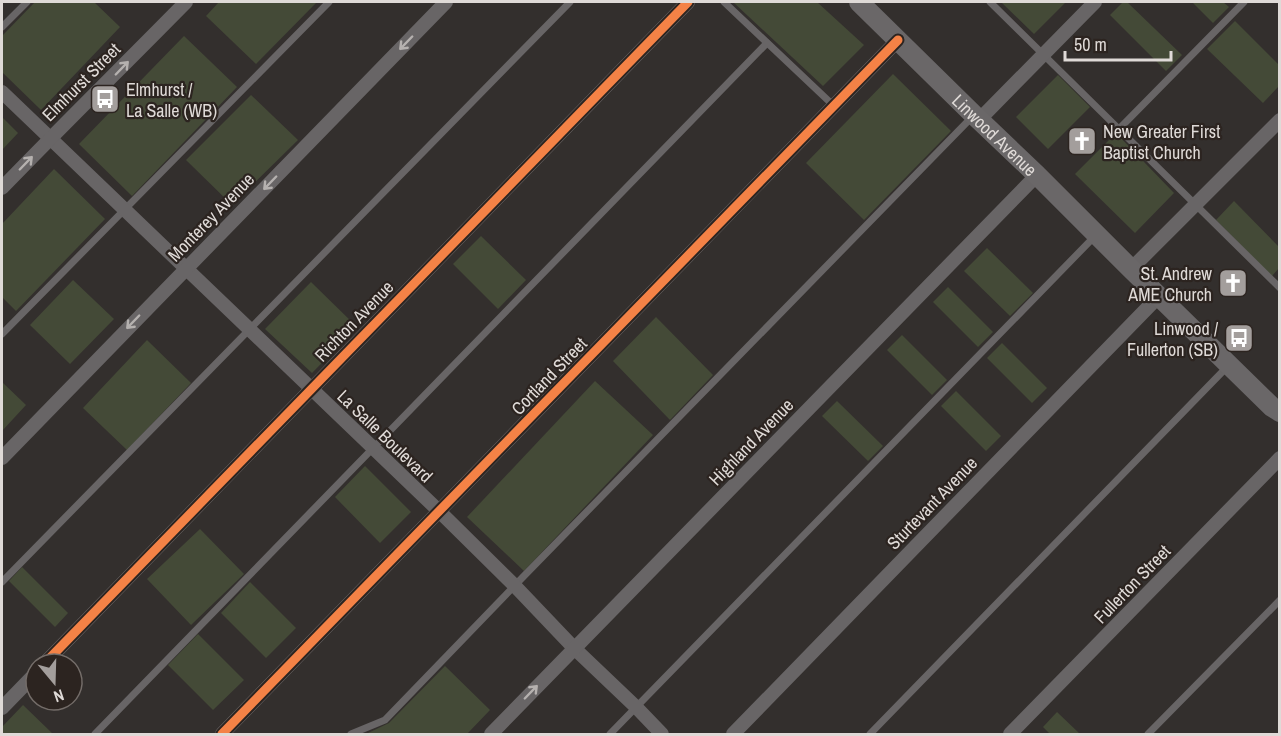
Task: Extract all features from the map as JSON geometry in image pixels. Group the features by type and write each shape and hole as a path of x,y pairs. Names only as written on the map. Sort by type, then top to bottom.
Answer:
{"street":[{"name":"Elmhurst Street","path":"2,188 186,2"},
{"name":"Monterey Avenue","path":"2,458 446,2"},
{"name":"Richton Avenue","path":"56,652 688,2"},
{"name":"Linwood Avenue","path":"859,2 1159,296"},
{"path":"977,117 1095,2"},
{"name":"Cortland Street","path":"222,735 898,40"},
{"name":"La Salle Boulevard","path":"2,92 440,512 662,735"},
{"path":"1131,269 1280,120"},
{"name":"Highland Avenue","path":"490,735 1037,175"},
{"path":"1159,296 1272,407 1280,412"},
{"name":"Sturtevant Avenue","path":"733,735 1159,296"},
{"name":"Fullerton Street","path":"1010,735 1280,458"},
{"path":"2,708 24,685"}],"lane":[{"path":"2,27 27,2"},
{"path":"2,334 329,2"},
{"path":"2,582 570,2"},
{"path":"724,2 834,105"},
{"path":"990,2 1280,288"},
{"path":"1119,129 1244,2"},
{"path":"95,735 768,43"},
{"path":"351,735 385,720 514,585 977,117"},
{"path":"610,735 1097,234"},
{"path":"1273,281 1280,274"},
{"path":"870,735 1229,365"},
{"path":"1148,735 1280,600"}],"green space":[{"path":"35,2 94,2 120,27 41,110 2,72 2,36"},
{"path":"219,2 317,2 256,64 206,16"},
{"path":"733,2 817,2 864,45 823,86"},
{"path":"1001,2 1066,2 1034,34"},
{"path":"1123,2 1127,2 1182,55 1166,71 1110,15"},
{"path":"1192,2 1223,2 1229,7 1213,23"},
{"path":"1235,21 1279,65 1279,86 1263,103 1207,49"},
{"path":"184,36 237,87 132,196 79,144"},
{"path":"893,74 951,131 864,220 806,163"},
{"path":"1058,75 1090,107 1048,149 1016,117"},
{"path":"251,95 298,140 232,205 186,160"},
{"path":"2,117 18,133 2,150"},
{"path":"1116,133 1174,193 1135,233 1075,174"},
{"path":"54,169 105,219 16,311 2,297 2,224"},
{"path":"1234,201 1279,247 1279,268 1272,276 1216,220"},
{"path":"481,236 526,280 498,309 453,264"},
{"path":"987,248 1033,293 1010,316 964,271"},
{"path":"73,280 114,319 70,364 30,325"},
{"path":"311,282 357,327 312,373 265,329"},
{"path":"948,287 993,332 978,347 933,302"},
{"path":"656,317 713,375 670,420 613,361"},
{"path":"902,335 947,380 932,395 887,350"},
{"path":"147,340 191,383 127,450 83,408"},
{"path":"1002,343 1047,388 1032,403 987,358"},
{"path":"595,381 653,435 524,571 467,517"},
{"path":"2,382 26,405 2,431"},
{"path":"956,391 1001,436 986,451 941,406"},
{"path":"837,401 883,446 868,461 822,416"},
{"path":"365,466 411,512 380,543 335,497"},
{"path":"200,529 244,574 191,625 147,579"},
{"path":"22,567 68,613 55,627 9,581"},
{"path":"250,582 296,628 266,658 221,613"},
{"path":"198,634 244,680 213,710 168,665"},
{"path":"445,666 490,710 467,734 366,734 389,723"},
{"path":"23,705 24,712 30,712 53,734 2,734 2,727"},
{"path":"1057,712 1080,734 1050,734 1043,727"}],"cycle path":[{"path":"56,652 688,2"},
{"path":"222,734 898,40"}],"place":[{"name":"Elmhurst / La Salle (WB)","path":"105,99"},
{"name":"New Greater First Baptist Church","path":"1082,141"},
{"name":"St. Andrew AME Church","path":"1233,283"},
{"name":"Linwood / Fullerton (SB)","path":"1239,338"}]}
